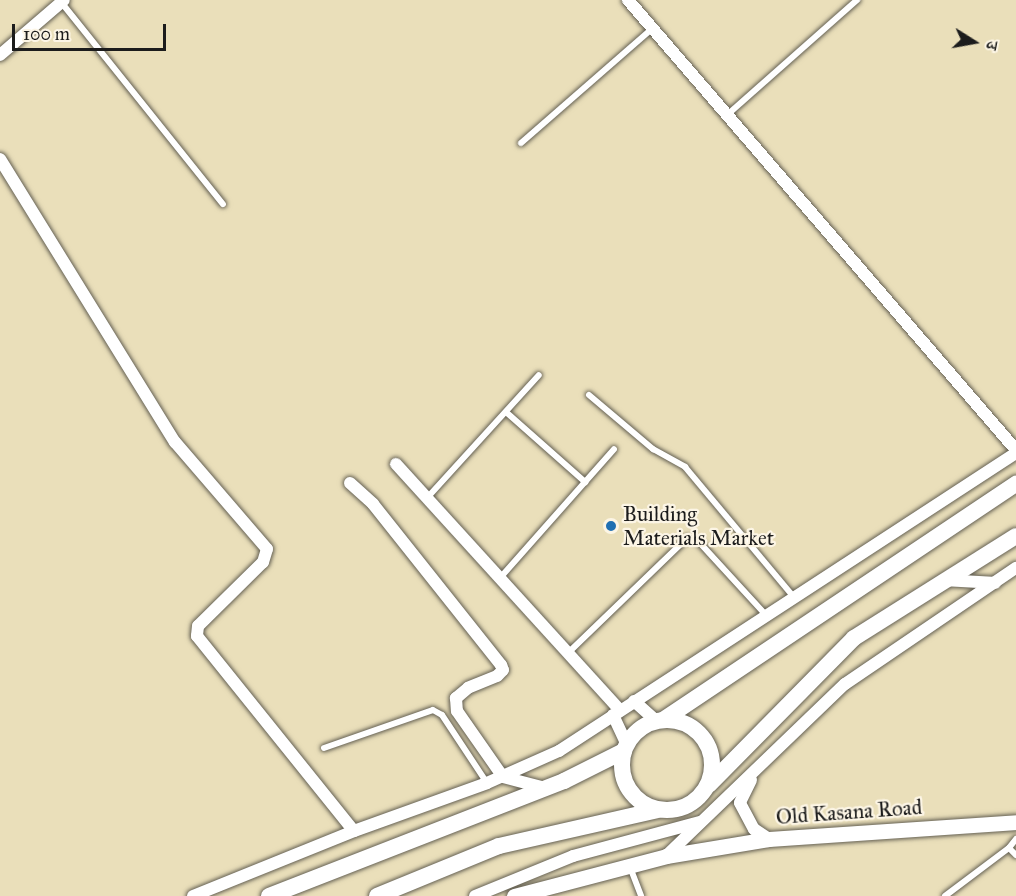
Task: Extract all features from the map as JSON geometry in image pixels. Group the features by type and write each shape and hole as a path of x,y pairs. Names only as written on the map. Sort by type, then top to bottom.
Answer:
{"main road":[{"path":"1016,484 660,721 638,730 626,748 622,769 627,788 645,805 657,810 668,811 694,803 854,638 1016,536"},
{"path":"660,721 687,724 704,738 712,758 709,785"},
{"path":"269,896 545,788 626,748"},
{"path":"377,896 390,893 499,846 657,810"}],"street":[{"path":"194,896 354,831 503,777 559,751 1016,451 654,27 628,0"},
{"path":"0,56 63,1"},
{"path":"0,159 175,442 267,549 263,562 198,626 197,636 354,831"},
{"path":"396,464 568,653 616,712 626,748"},
{"path":"350,483 373,504 501,665 503,670 497,676 468,688 455,704 503,777 545,788"},
{"path":"666,856 864,669 1016,568"},
{"path":"945,580 995,583"},
{"path":"634,701 660,721"},
{"path":"758,769 740,803 754,829 770,839"},
{"path":"475,896 573,856 701,822"},
{"name":"Old Kasana Road","path":"514,896 666,856 770,839 1016,822"}],"lane":[{"path":"727,115 857,0"},
{"path":"63,1 223,204"},
{"path":"521,143 654,27"},
{"path":"427,498 539,375"},
{"path":"589,395 653,448 685,467 793,596"},
{"path":"506,412 585,482"},
{"path":"500,578 614,449"},
{"path":"568,653 687,538 699,542 765,614"},
{"path":"324,748 433,710 442,715 487,783"},
{"path":"945,896 1010,848 1016,839"},
{"path":"1010,848 1016,855"},
{"path":"630,867 641,896"}],"place":[{"name":"Building Materials Market","path":"611,526"}]}
